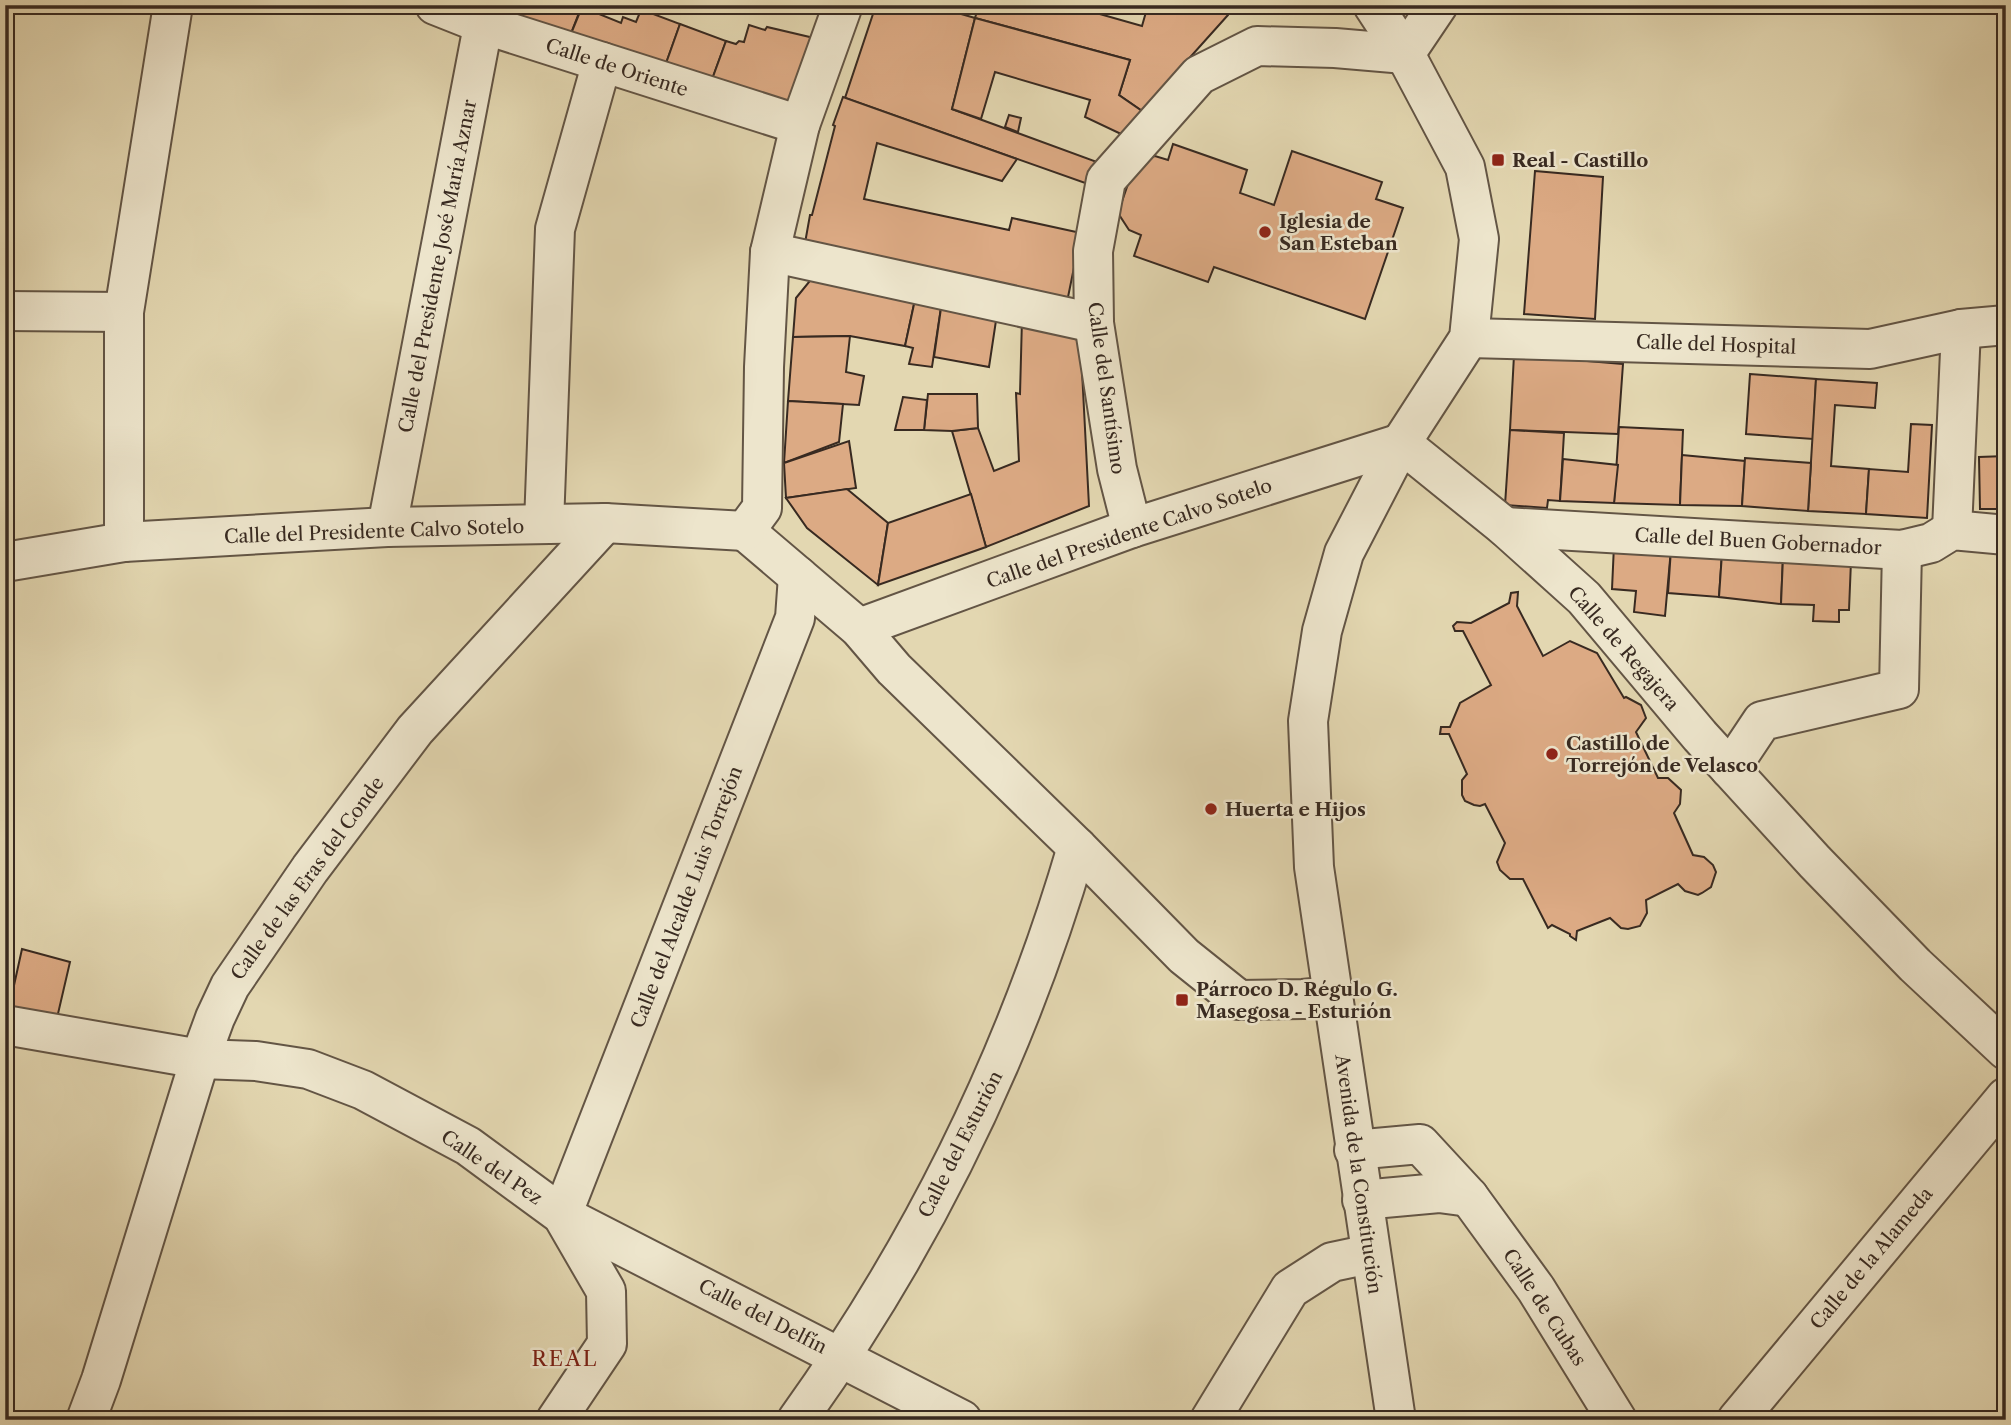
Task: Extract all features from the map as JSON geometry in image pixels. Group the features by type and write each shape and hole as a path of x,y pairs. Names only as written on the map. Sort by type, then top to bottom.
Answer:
{"street":[{"path":"124,542 124,312 173,5"},
{"name":"Calle de Oriente","path":"435,5 485,15 602,62 800,125"},
{"path":"843,5 800,125 770,252 764,367 762,508 745,531 859,628 894,669 1077,847 1184,956 1239,1000 1333,996"},
{"path":"1373,5 1405,54 1465,167 1479,239 1469,338"},
{"path":"1405,54 1438,5"},
{"name":"Calle del Presidente José María Aznar","path":"387,527 485,15"},
{"name":"Calle del Santísimo","path":"1132,528 1117,469 1094,323 1093,251 1106,180 1199,75 1257,46 1335,48 1405,54"},
{"path":"544,524 555,229 602,62"},
{"path":"770,252 1094,323"},
{"path":"5,311 124,312"},
{"name":"Calle del Hospital","path":"1469,338 1870,349 1961,329 2006,325"},
{"path":"1961,329 1952,530 2006,535"},
{"name":"Avenida de la Constitución","path":"1396,1420 1314,867 1308,721 1322,631 1344,552 1401,443 1469,338"},
{"name":"Calle del Presidente Calvo Sotelo","path":"859,628 1132,528 1401,443"},
{"name":"Calle de Regajera","path":"1401,443 1505,527 1584,598 1730,769 1815,862 1915,965 2006,1050"},
{"name":"Calle del Presidente Calvo Sotelo","path":"5,562 124,542 387,527 605,523 745,531"},
{"name":"Calle de las Eras del Conde","path":"86,1420 101,1380 200,1059 230,986 318,858 415,730 605,523"},
{"name":"Calle del Buen Gobernador","path":"1505,527 1902,550 1931,543 1952,530"},
{"path":"1730,769 1762,721 1899,689 1902,550"},
{"name":"Calle del Alcalde Luis Torrejón","path":"562,1215 794,618 798,576"},
{"name":"Calle del Esturión","path":"797,1420 842,1357 953,1166 999,1067 1061,902 1077,847"},
{"name":"Calle del Pez","path":"5,1025 200,1059 256,1061 308,1069 363,1090 467,1146 562,1215 606,1290 607,1344 556,1420"},
{"name":"Calle de la Alameda","path":"1738,1420 2006,1097"},
{"name":"Calle de Cubas","path":"1354,1150 1420,1144 1469,1197 1536,1289 1617,1420"},
{"path":"1362,1200 1439,1193 1469,1197"},
{"name":"Calle del Delfín","path":"562,1215 962,1420"},
{"path":"1210,1420 1290,1289 1332,1262 1370,1254"}],"building":[{"path":"502,5 582,5 570,36 501,12"},
{"path":"643,5 655,9 653,14 680,24 664,69 570,36 582,7 621,23 623,17 636,22"},
{"path":"876,5 930,5 975,18 952,109 1097,162 1088,184 845,98"},
{"path":"979,5 1068,5 1142,26 1148,5 1229,5 1228,15 1142,111 1119,95 1130,60 975,18"},
{"path":"1392,5 1412,5 1400,19"},
{"path":"975,18 1130,60 1119,95 1142,111 1121,134 1085,117 1090,100 995,72 981,119 952,109"},
{"path":"680,24 726,41 710,85 664,69"},
{"path":"749,25 814,38 784,112 710,85 726,41 736,44 739,41 744,42"},
{"path":"843,97 1017,159 1002,181 877,143 864,199 1009,230 1012,218 1081,233 1067,302 805,243 810,215 835,126 833,125"},
{"path":"1009,115 1021,118 1018,132 1005,127"},
{"name":"Iglesia de San Esteban","path":"1173,144 1247,170 1240,193 1274,205 1292,151 1382,182 1376,199 1403,208 1365,319 1214,267 1208,282 1134,256 1141,235 1129,230 1118,213 1136,161 1155,156 1168,160"},
{"path":"1535,171 1603,177 1595,319 1524,314"},
{"path":"817,272 916,295 905,346 850,336 793,337 796,298"},
{"path":"916,295 942,301 932,367 909,364 913,348 905,346"},
{"path":"942,301 997,314 989,367 934,357"},
{"path":"1022,319 1080,332 1089,506 986,547 952,431 978,428 994,471 1019,461 1016,393 1020,394"},
{"path":"850,336 846,372 864,376 859,405 788,401 793,337"},
{"path":"1514,355 1623,364 1618,434 1510,430"},
{"path":"1750,374 1816,379 1813,439 1746,434"},
{"path":"1816,379 1877,383 1875,408 1835,405 1831,466 1869,469 1866,514 1808,511"},
{"path":"928,394 977,394 978,428 924,430"},
{"path":"903,397 927,400 924,430 895,430"},
{"path":"788,401 843,404 839,442 784,463"},
{"path":"1911,424 1932,425 1927,518 1866,514 1869,469 1908,472"},
{"path":"1619,427 1683,430 1680,505 1614,503"},
{"path":"1510,430 1564,433 1560,501 1548,500 1547,508 1505,505"},
{"path":"849,441 856,488 786,498 784,463"},
{"path":"1682,455 1745,461 1742,506 1680,505"},
{"path":"2006,456 2006,509 1980,509 1979,457"},
{"path":"1745,458 1811,463 1808,511 1742,506"},
{"path":"1563,459 1618,465 1614,503 1560,501"},
{"path":"847,489 888,523 878,585 807,528 786,498"},
{"path":"971,494 986,547 878,585 888,523"},
{"path":"1614,545 1671,549 1665,616 1634,612 1636,591 1612,589"},
{"path":"1671,549 1722,553 1719,597 1668,593"},
{"path":"1722,553 1783,557 1781,604 1719,597"},
{"path":"1783,557 1851,561 1849,610 1839,610 1839,622 1813,621 1814,605 1781,604"},
{"name":"Castillo de Torrejón de Velasco","path":"1518,592 1517,606 1543,656 1570,641 1597,653 1624,698 1641,705 1646,718 1636,732 1658,778 1668,778 1681,790 1680,804 1674,813 1693,855 1704,857 1716,872 1711,887 1698,895 1685,891 1678,884 1646,900 1647,913 1640,926 1621,928 1610,918 1577,931 1576,940 1552,925 1548,928 1523,879 1510,879 1500,870 1497,862 1505,843 1485,804 1474,805 1465,801 1462,795 1462,780 1467,774 1449,734 1440,734 1441,727 1450,727 1460,703 1491,685 1463,631 1455,631 1453,626 1457,622 1471,623 1509,603 1511,593"},
{"path":"22,949 70,962 57,1018 9,1008"}],"place":[{"name":"Real - Castillo","path":"1498,160"},
{"name":"Iglesia de San Esteban","path":"1265,232"},
{"name":"Castillo de Torrejón de Velasco","path":"1552,754"},
{"name":"Huerta e Hijos","path":"1211,809"},
{"name":"Párroco D. Régulo G. Masegosa - Esturión","path":"1182,1000"}],"district":[{"name":"REAL","path":"565,1359"}]}
